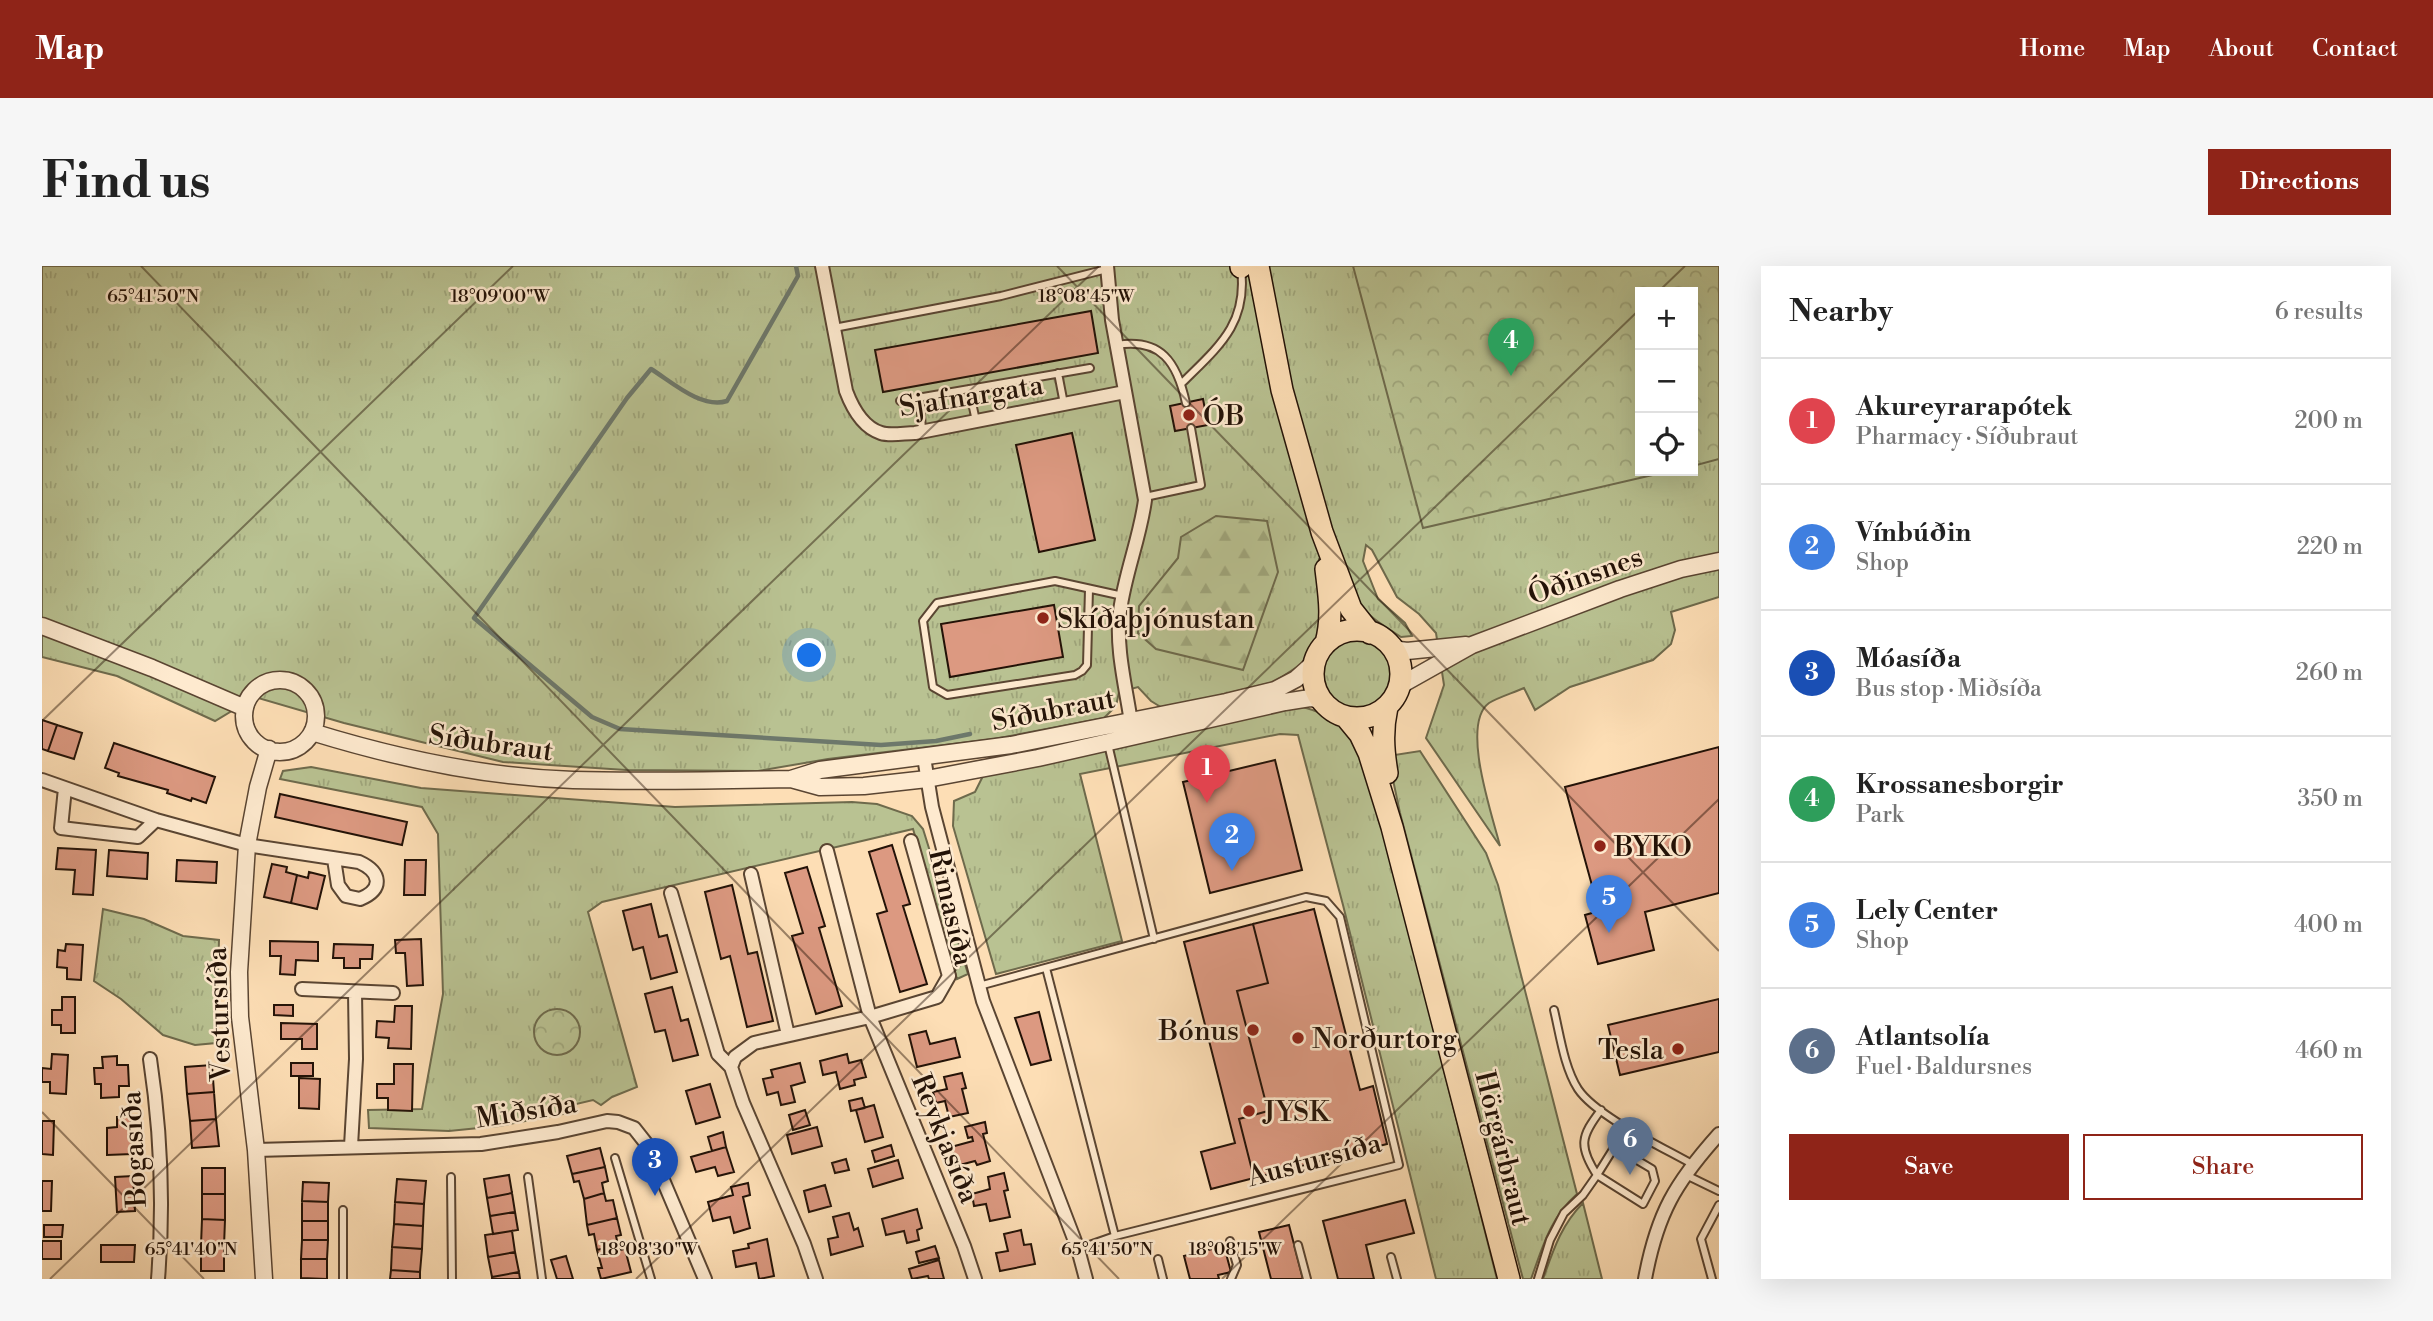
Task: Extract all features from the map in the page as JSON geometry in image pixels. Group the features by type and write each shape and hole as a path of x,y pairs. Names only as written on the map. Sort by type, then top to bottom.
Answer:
{"highway":[{"path":"1247,266 1322,532 1350,609 1370,633"},
{"path":"1322,532 1331,626 1326,643 1315,662 1314,682 1321,700 1332,711 1346,717 1368,716 1387,706 1399,686 1400,666 1392,649 1378,636 1370,633 1346,632 1326,643"},
{"name":"Hörgárbraut","path":"1387,706 1382,729 1382,748 1392,827"},
{"name":"Hörgárbraut","path":"1346,717 1360,734 1369,752 1392,827 1509,1279"}],"street":[{"name":"Sjafnargata","path":"822,266 846,391 853,407 865,423 881,433 922,431 1125,392"},
{"path":"1107,267 1117,345 1145,497 1142,525 1119,614 1121,651 1132,729"},
{"name":"Óðinsnes","path":"1399,686 1472,645 1620,589 1681,569 1719,561"},
{"path":"42,626 152,668 245,709"},
{"name":"Óðinsnes","path":"1392,649 1407,652 1472,645"},
{"name":"Síðubraut","path":"312,732 350,744 468,770 572,780 792,779 820,787 864,786 928,779 1108,742 1132,729 1275,690 1296,679 1315,662"},
{"path":"275,680 297,684 312,699 316,710 312,732 292,750 269,749 256,743 246,727 245,709 255,689 275,680"},
{"name":"Síðubraut","path":"792,779 820,770 1132,729 1310,698 1321,700"},
{"name":"Vestursíða","path":"264,1279 256,1150 240,1017 239,972 247,845 258,787 269,749"},
{"path":"924,757 932,807 979,986 1078,1249 1086,1279"},
{"path":"42,780 156,820 247,845 334,859"},
{"path":"65,788 61,828 138,837 156,820"},
{"name":"Rimasíða","path":"731,1067 734,1057 754,1043 870,1017 937,997 949,976 911,841"},
{"path":"827,851 870,1017"},
{"path":"751,874 788,1035"},
{"path":"671,893 718,1055 731,1067 743,1103 804,1244 816,1279"},
{"path":"302,989 393,993"},
{"path":"351,1146 356,1059 355,992"},
{"name":"Reykjasíða","path":"870,1017 975,1279"},
{"name":"Bogasíða","path":"150,1059 157,1101 161,1161 162,1231 158,1279"},
{"name":"Miðsíða","path":"256,1150 481,1144 607,1121 627,1125 635,1128 649,1147 705,1279"},
{"path":"1645,1279 1652,1241 1665,1210 1688,1169 1719,1135"}],"lane":[{"path":"1182,383 1223,342 1234,327 1247,266"},
{"path":"834,328 1002,296 1107,267"},
{"path":"1117,345 1132,342 1150,345 1161,353 1171,363 1182,383 1186,402"},
{"path":"900,401 1090,368"},
{"path":"1058,373 1064,404"},
{"path":"969,389 976,421"},
{"path":"920,397 922,431"},
{"path":"1145,497 1201,485 1191,428"},
{"path":"1089,589 1087,665 1082,671 1075,675 947,695 933,687 923,621 937,603 1055,581 1123,596"},
{"path":"1108,742 1154,940"},
{"name":"Austursíða","path":"979,986 1306,897 1320,898 1331,905 1342,923 1399,1165 1115,1236 1078,1249"},
{"path":"1046,968 1115,1236"},
{"path":"1554,1010 1573,1080 1583,1095 1719,1191"},
{"path":"1601,1110 1584,1136 1587,1155 1597,1175 1643,1203 1655,1181 1652,1169 1615,1146"},
{"path":"1538,1279 1550,1240 1564,1213 1583,1195 1627,1127"},
{"path":"615,1158 651,1279"},
{"path":"451,1177 452,1279"},
{"path":"528,1177 542,1279"},
{"path":"1712,1279 1701,1239 1719,1205"},
{"path":"342,1279 344,1210"},
{"path":"1230,1241 1237,1265 1231,1279"},
{"path":"1298,1245 1307,1279"},
{"path":"1391,1257 1397,1279"},
{"path":"1158,1259 1163,1279"}],"green space":[{"path":"42,266 1719,266 1719,597 1671,612 1675,630 1671,644 1653,660 1570,687 1535,710 1524,688 1489,703 1481,714 1478,750 1500,846 1426,738 1444,685 1436,633 1419,614 1397,597 1372,550 1366,545 1363,561 1378,599 1405,623 1412,636 1401,637 1360,605 1349,585 1342,555 1319,559 1324,620 1316,645 1300,665 1274,682 1164,709 1151,701 1138,687 1119,692 1116,706 1104,718 994,739 828,759 758,771 626,770 503,762 344,723 255,697 215,721 117,676 42,657"},
{"path":"1353,266 1719,266 1719,459 1698,465 1698,287 1635,287 1635,476 1648,476 1423,528"},
{"path":"1216,516 1267,521 1278,572 1243,670 1156,649 1138,633 1139,606 1178,558 1181,537"},
{"path":"1358,640 1383,650 1393,675 1383,700 1358,710 1333,700 1323,675 1333,650"},
{"path":"1292,705 1319,712 1330,718 1346,733 1367,767 1497,1279 1436,1279 1298,735 1280,734 1080,774 1122,941 996,974 953,826 954,801 975,792 985,772"},
{"path":"1420,751 1486,853 1498,885 1577,1194 1554,1223 1531,1279 1523,1279 1400,813 1388,756"},
{"path":"311,767 421,788 675,807 852,802 877,804 912,816 923,829 968,974 957,979 913,829 602,902 588,912 637,1087 612,1097 601,1105 593,1100 576,1104 573,1112 499,1126 449,1131 369,1128 368,1110 422,1109 443,994 438,834 422,807 280,779 283,771"},
{"path":"103,909 144,919 183,936 219,940 216,1043 195,1045 163,1035 121,999 94,981"},
{"path":"557,1009 573,1016 580,1032 573,1048 557,1055 541,1048 534,1032 541,1016"},
{"path":"1583,1203 1602,1279 1543,1279 1563,1229"}],"building":[{"path":"1091,311 1098,353 883,392 875,350"},
{"path":"1203,399 1208,425 1175,431 1170,406"},
{"path":"1072,433 1095,540 1039,552 1016,445"},
{"path":"1054,605 1063,657 950,677 941,624"},
{"path":"42,720 57,725 48,751 42,749"},
{"path":"57,725 82,733 74,759 48,751"},
{"path":"114,743 215,777 206,803 167,793 168,790 118,776 119,773 105,768"},
{"path":"1719,747 1719,893 1645,912 1654,950 1598,964 1585,915 1599,911 1565,787"},
{"path":"1275,760 1302,870 1210,893 1183,782"},
{"path":"280,794 407,822 402,845 275,817"},
{"path":"892,845 910,904 903,906 927,984 900,992 877,914 887,911 869,852"},
{"path":"58,848 96,850 93,895 73,894 75,870 56,869"},
{"path":"109,850 148,853 147,879 107,876"},
{"path":"177,860 217,862 216,883 176,881"},
{"path":"405,860 426,860 425,895 404,895"},
{"path":"272,864 287,867 286,872 297,875 291,903 264,897"},
{"path":"807,867 825,926 819,928 842,1006 816,1014 792,936 803,933 785,873"},
{"path":"309,872 325,876 317,909 291,903 297,875 308,878"},
{"path":"732,885 748,954 757,952 773,1021 747,1027 730,956 721,959 705,892"},
{"path":"651,904 659,937 667,935 677,972 651,979 643,947 633,950 623,911"},
{"name":"Norðurtorg","path":"1314,909 1360,1090 1373,1086 1387,1144 1254,1178 1239,1119 1268,1111 1237,991 1268,983 1253,924"},
{"name":"Norðurtorg","path":"1253,924 1268,983 1237,991 1268,1111 1239,1119 1254,1178 1211,1189 1201,1152 1235,1143 1184,942"},
{"path":"421,939 423,985 407,986 405,953 396,953 395,940"},
{"path":"270,941 318,942 318,961 296,960 295,975 280,974 281,956 270,956"},
{"path":"66,944 83,945 81,980 67,979 67,968 57,967 58,950 65,951"},
{"path":"334,944 373,945 372,959 360,959 360,968 344,968 344,958 333,958"},
{"path":"672,987 681,1021 688,1019 698,1055 673,1061 665,1030 655,1032 645,994"},
{"path":"62,997 75,997 75,1033 61,1033 61,1025 52,1025 52,1010 62,1010"},
{"path":"1719,999 1719,1052 1620,1075 1608,1025"},
{"path":"274,1005 293,1005 293,1016 274,1015"},
{"path":"395,1006 412,1006 411,1049 388,1048 389,1038 376,1037 377,1021 394,1022"},
{"path":"1039,1012 1051,1060 1031,1065 1015,1018"},
{"path":"281,1023 317,1024 317,1049 302,1049 302,1039 281,1039"},
{"path":"926,1031 930,1044 955,1038 960,1057 917,1067 909,1035"},
{"path":"52,1054 68,1055 66,1094 50,1093 50,1082 42,1082 42,1068 51,1069"},
{"path":"847,1054 849,1063 861,1060 866,1077 854,1080 855,1085 840,1089 836,1072 823,1075 820,1061"},
{"path":"117,1056 117,1065 128,1065 129,1086 119,1086 119,1097 101,1098 101,1084 95,1084 94,1068 103,1068 102,1057"},
{"path":"291,1063 313,1063 313,1076 291,1076"},
{"path":"800,1063 805,1082 791,1086 795,1102 781,1105 778,1092 767,1095 763,1079 773,1077 771,1070"},
{"path":"394,1064 413,1064 412,1111 388,1110 388,1098 377,1098 377,1084 394,1084"},
{"path":"212,1065 214,1092 187,1094 185,1067"},
{"path":"962,1073 966,1088 962,1089 968,1113 949,1117 945,1101 936,1103 933,1092 947,1089 944,1077"},
{"path":"299,1078 320,1079 319,1109 299,1108"},
{"path":"710,1084 720,1117 696,1124 686,1091"},
{"path":"214,1092 216,1119 190,1121 187,1094"},
{"path":"862,1098 865,1108 851,1111 849,1101"},
{"path":"874,1105 883,1137 865,1142 856,1110"},
{"path":"805,1110 810,1125 793,1130 789,1115"},
{"path":"117,1117 131,1117 132,1154 107,1155 107,1128 117,1127"},
{"path":"216,1119 219,1146 192,1148 190,1121"},
{"path":"42,1121 54,1121 53,1155 42,1154"},
{"path":"985,1122 987,1133 983,1134 990,1161 977,1165 975,1161 956,1166 951,1147 973,1141 972,1137 968,1138 965,1127"},
{"path":"817,1127 822,1146 792,1154 787,1135"},
{"path":"723,1132 726,1147 712,1151 708,1137"},
{"path":"891,1145 894,1156 875,1162 872,1151"},
{"path":"726,1147 734,1172 718,1176 715,1167 696,1172 691,1157"},
{"path":"600,1148 605,1167 572,1174 567,1156"},
{"path":"846,1159 849,1170 835,1173 832,1163"},
{"path":"898,1160 903,1178 873,1187 868,1169"},
{"path":"605,1167 608,1181 602,1183 604,1193 584,1199 579,1181 574,1182 572,1174"},
{"path":"202,1168 225,1168 225,1194 202,1194"},
{"path":"1004,1173 1008,1190 1004,1191 1010,1217 990,1221 986,1204 974,1206 972,1194 990,1189 988,1177"},
{"path":"509,1175 512,1193 487,1198 484,1179"},
{"path":"133,1176 135,1211 117,1212 115,1177"},
{"path":"397,1179 426,1181 424,1204 395,1202"},
{"path":"42,1181 52,1181 51,1211 42,1211"},
{"path":"303,1182 329,1183 328,1202 302,1201"},
{"path":"748,1183 750,1195 743,1197 750,1228 734,1233 730,1217 713,1221 708,1202 733,1195 731,1187"},
{"path":"825,1185 831,1206 809,1212 804,1191"},
{"path":"512,1193 515,1212 490,1216 487,1198"},
{"path":"604,1193 606,1201 613,1200 617,1218 587,1225 584,1199"},
{"path":"202,1194 225,1194 225,1220 202,1219"},
{"path":"1405,1200 1414,1233 1366,1245 1374,1279 1338,1279 1323,1221"},
{"path":"302,1201 328,1202 328,1221 302,1221"},
{"path":"395,1202 424,1204 423,1226 394,1224"},
{"path":"917,1209 922,1228 917,1230 919,1240 907,1243 904,1231 886,1235 882,1219"},
{"path":"515,1212 518,1230 493,1234 490,1216"},
{"path":"849,1213 854,1230 858,1228 863,1246 831,1255 828,1239 838,1237 833,1217"},
{"path":"617,1218 621,1235 616,1236 618,1245 597,1250 594,1234 589,1235 587,1225"},
{"path":"202,1219 225,1220 224,1246 201,1245"},
{"path":"302,1221 328,1221 328,1240 302,1240"},
{"path":"394,1224 423,1226 422,1249 392,1247"},
{"path":"44,1225 63,1225 62,1237 44,1237"},
{"path":"1289,1225 1303,1279 1271,1279 1259,1232"},
{"path":"1021,1230 1024,1245 1031,1244 1035,1264 1000,1271 996,1253 1008,1251 1004,1234"},
{"path":"512,1231 515,1252 488,1257 485,1235"},
{"path":"767,1239 774,1276 759,1279 756,1263 736,1267 733,1251 749,1248 748,1244"},
{"path":"302,1240 328,1240 327,1259 301,1259"},
{"path":"42,1241 61,1241 61,1259 42,1259"},
{"path":"101,1245 135,1245 134,1262 101,1262"},
{"path":"201,1245 224,1246 224,1271 201,1271"},
{"path":"618,1245 619,1250 625,1249 631,1272 601,1279 598,1268 602,1268 597,1250"},
{"path":"935,1246 939,1258 919,1263 916,1252"},
{"path":"1224,1246 1231,1272 1218,1275 1219,1279 1190,1279 1184,1256"},
{"path":"392,1247 422,1249 420,1272 391,1270"},
{"path":"515,1252 519,1272 492,1277 488,1257"},
{"path":"566,1256 573,1279 557,1279 551,1260"},
{"path":"301,1259 327,1259 327,1279 301,1278"},
{"path":"939,1260 944,1279 929,1279 928,1276 912,1279 909,1269"},
{"path":"391,1270 420,1272 420,1279 390,1279"},
{"path":"519,1272 520,1279 492,1279 492,1277"}],"waterway":[{"path":"796,266 798,276 727,401 697,398 651,369 627,398 474,618 592,717 620,729 881,745 936,741 970,734"}],"place":[{"name":"Krossanesborgir","path":"1511,376"},
{"name":"ÓB","path":"1189,415"},
{"name":"Skíðaþjónustan","path":"1043,618"},
{"name":"Akureyrarapótek","path":"1207,803"},
{"name":"BYKO","path":"1600,846"},
{"name":"Vínbúðin","path":"1232,871"},
{"name":"Lely Center","path":"1609,933"},
{"name":"Bónus","path":"1253,1030"},
{"name":"Norðurtorg","path":"1298,1038"},
{"name":"Tesla","path":"1678,1049"},
{"name":"JYSK","path":"1249,1111"},
{"name":"Atlantsolía","path":"1630,1175"},
{"name":"Móasíða","path":"655,1196"}]}
